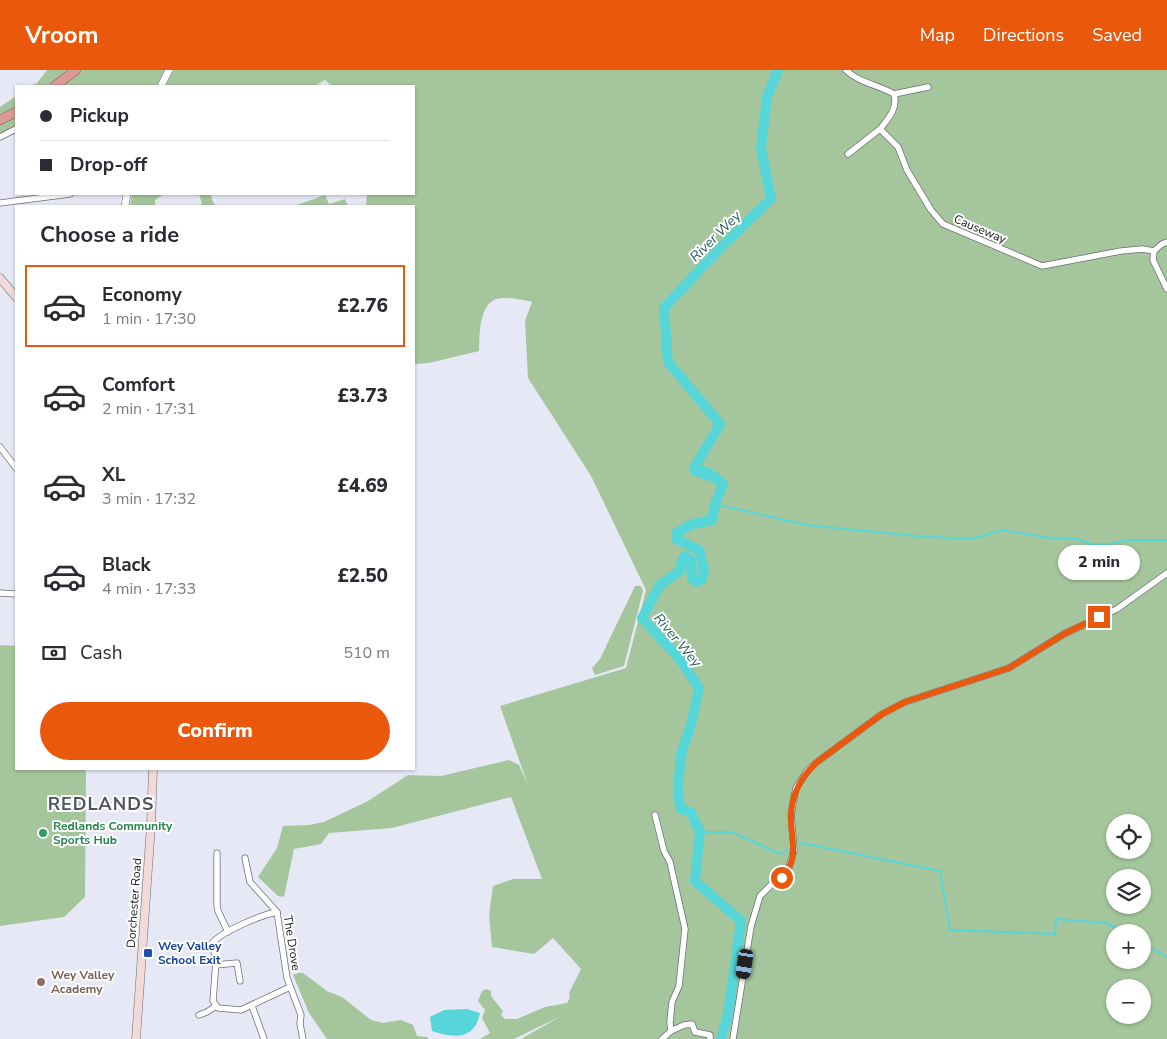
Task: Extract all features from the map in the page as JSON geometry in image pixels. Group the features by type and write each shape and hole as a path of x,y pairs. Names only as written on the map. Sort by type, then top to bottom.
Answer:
{"highway":[{"path":"56,85 76,70"},
{"path":"0,120 15,112"}],"main road":[{"path":"0,278 15,295"},
{"name":"Dorchester Road","path":"136,1039 151,825 153,770"}],"street":[{"path":"162,85 169,70"},
{"path":"846,70 865,82 894,94 928,87"},
{"path":"848,154 880,129 890,116 896,101 894,94"},
{"name":"Causeway","path":"880,129 898,147 907,170 931,210 943,224 1042,266 1121,251 1142,249 1154,251"},
{"path":"0,137 15,130"},
{"path":"0,204 63,195"},
{"path":"1167,242 1154,251 1153,260 1167,289"},
{"path":"0,447 15,467"},
{"path":"733,1039 751,926 760,896 788,871 794,850 791,815 794,798 796,788 808,770 882,714 905,702 1009,668 1064,634 1117,609 1167,572"},
{"path":"0,593 15,594"},
{"path":"655,815 664,851 670,862 685,930 679,986 672,1002 670,1022 672,1031"},
{"path":"217,852 217,905 218,912 228,932"},
{"name":"The Drove","path":"245,858 250,882 277,912 287,978 301,1015 300,1024 303,1039"},
{"path":"277,912 268,914 228,932 212,943 215,965 213,1001 218,1008 241,1010 290,987"},
{"path":"215,965 237,963 240,981"},
{"path":"199,1015 216,1006"},
{"path":"252,1006 264,1039"},
{"path":"662,1039 684,1024 692,1024 695,1032 710,1035 710,1039"}],"green space":[{"path":"47,70 1167,70 1167,1039 521,1039 561,1016 514,1039 480,1039 490,1033 482,1018 485,1010 478,1001 482,991 486,989 491,991 491,996 503,1011 501,1015 505,1019 517,1019 545,1007 567,1003 570,998 569,993 581,969 553,938 534,954 492,947 489,915 493,886 513,879 542,879 511,797 392,828 329,833 321,844 294,849 284,897 278,896 258,877 277,848 283,826 309,825 324,822 368,801 408,775 441,776 509,760 519,765 528,785 500,706 626,668 646,590 591,476 528,378 525,321 532,302 511,298 496,299 489,303 482,318 479,351 429,363 415,364 415,205 366,205 367,195 415,195 415,85 331,85 325,80 317,85 33,85 37,83"},
{"path":"15,97 15,126 0,134 0,107"},
{"path":"132,195 162,195 155,200 155,205 130,205"},
{"path":"199,195 210,195 215,205 201,205"},
{"path":"325,195 329,204 345,199 348,205 297,205"},
{"path":"635,586 641,586 643,591 624,666 595,675 592,668 600,659"},
{"name":"Redlands Community Sports Hub","path":"0,645 15,646 15,770 86,770 85,897 64,917 0,926"},
{"path":"303,973 327,991 342,997 371,1020 383,1023 401,1020 413,1025 417,1036 429,1039 327,1039 309,1013 293,975"}],"water":[{"path":"697,462 716,473 711,482 692,475 689,470"},
{"path":"467,1009 480,1013 474,1028 469,1032 456,1036 432,1031 430,1017 444,1010"}],"waterway":[{"name":"River Wey","path":"721,1039 728,1014 741,921 695,881 700,832 691,813 680,808 678,790 681,754 691,725 699,688 679,658 642,618 660,585 680,571 682,560 685,556 691,561 692,579 697,582 702,579 704,570 699,550 676,539 676,533 693,524 712,520 715,504 723,484 714,476 694,468 720,424 668,362 664,308 720,248 771,199 761,148 767,97 778,70"},
{"path":"715,504 806,525 916,536 971,539 1002,530 1050,538 1077,539 1094,545 1128,540 1167,540"},
{"path":"700,832 732,832 780,854 789,849"},
{"path":"799,844 802,843 940,871 950,930 1055,934 1056,919 1109,924"},
{"path":"1151,948 1167,957"}],"place":[{"name":"Redlands Community Sports Hub","path":"43,833"},
{"name":"Wey Valley School Exit","path":"148,953"},
{"name":"Wey Valley Academy","path":"41,982"}],"district":[{"name":"REDLANDS","path":"101,804"}],"route":[{"path":"782,878 788,871 793,857 791,815 796,788 808,770 817,762 882,714 905,702 1009,668 1064,634 1099,617"}]}
